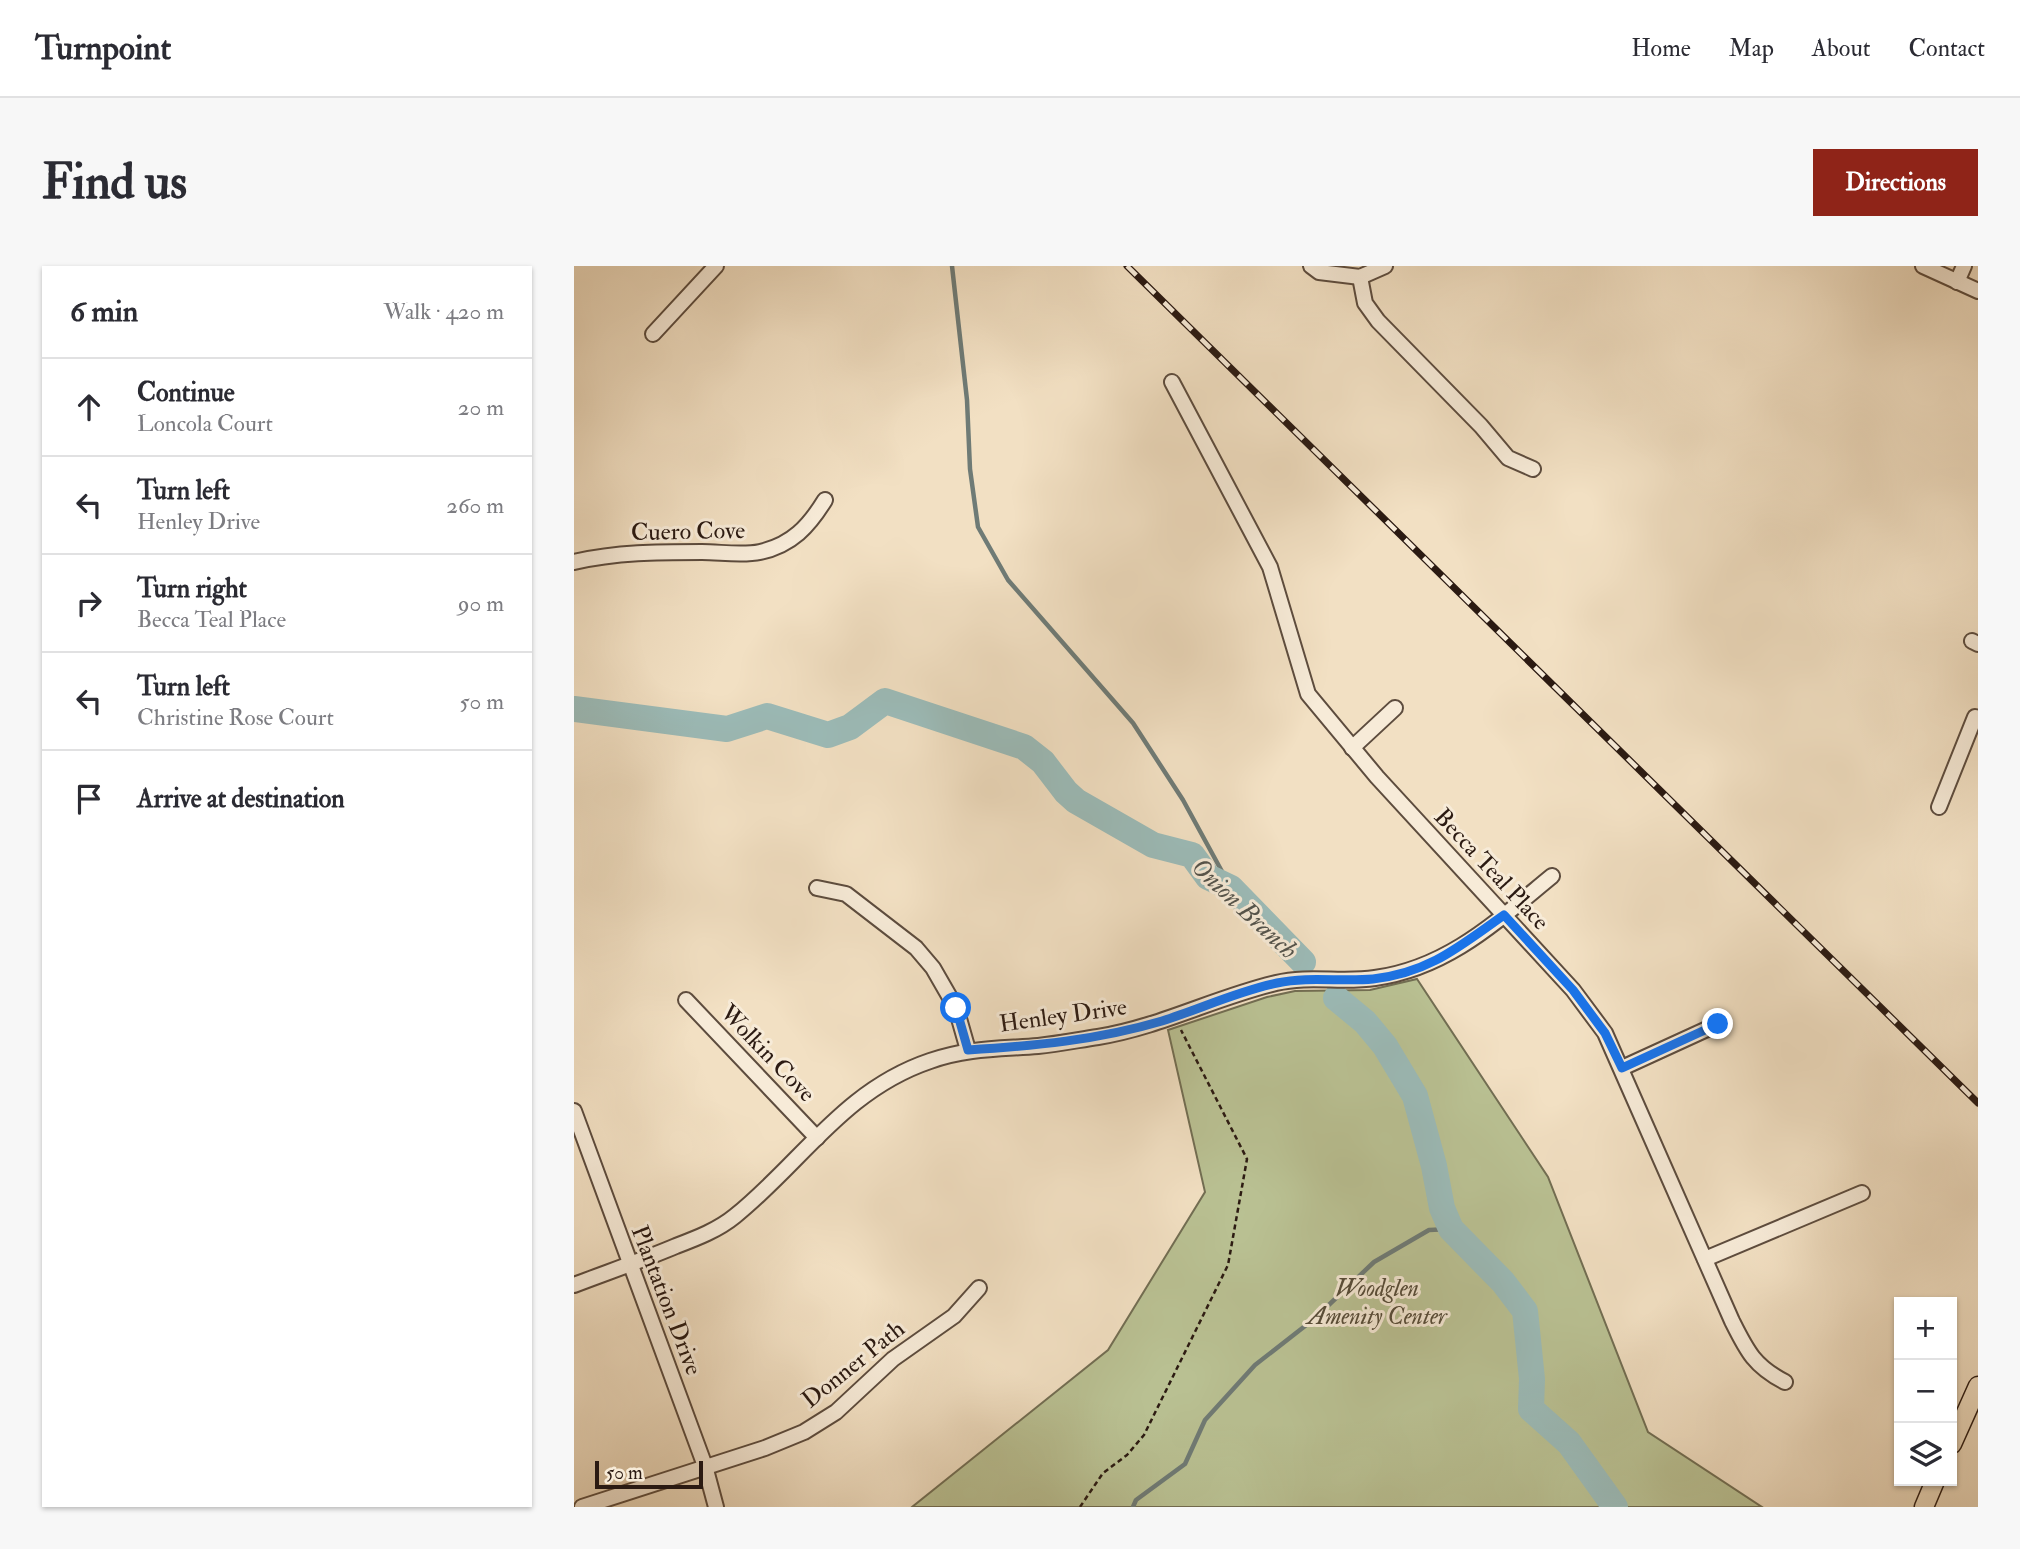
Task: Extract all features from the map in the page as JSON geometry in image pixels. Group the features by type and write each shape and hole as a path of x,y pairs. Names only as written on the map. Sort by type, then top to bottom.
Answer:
{"main road":[{"path":"1957,1433 1978,1386"},
{"path":"1924,1507 1934,1486"}],"street":[{"path":"653,334 716,266"},
{"path":"1311,266 1319,272 1360,277 1385,266"},
{"path":"1923,266 1978,292"},
{"path":"1957,282 1964,266"},
{"path":"1360,277 1365,303 1377,321 1481,426 1508,458 1533,469"},
{"name":"Becca Teal Place","path":"1172,382 1270,567 1308,694 1352,748 1573,990 1605,1033 1732,1321 1753,1359 1765,1372 1785,1382"},
{"name":"Cuero Cove","path":"574,562 600,556 656,552 759,552 780,545 797,535 810,524 825,500"},
{"path":"1352,748 1395,708"},
{"path":"1939,807 1975,717 1978,718"},
{"name":"Henley Drive","path":"574,1285 709,1233 734,1217 843,1112 874,1087 911,1068 968,1050 1040,1046 1115,1034 1163,1021 1278,982 1372,979 1411,971 1447,956 1552,876"},
{"path":"817,888 846,894 916,948 933,968 956,1008 968,1050"},
{"name":"Wolkin Cove","path":"686,1000 817,1138"},
{"path":"1622,1068 1718,1024"},
{"name":"Plantation Drive","path":"574,1111 705,1466 716,1507"},
{"path":"1705,1259 1862,1194"},
{"name":"Donner Path","path":"582,1507 765,1448 804,1432 836,1412 893,1359 954,1316 979,1287"}],"path":[{"path":"1080,1507 1104,1473 1127,1455 1143,1434 1228,1265 1247,1159 1180,1029"}],"green space":[{"name":"Woodglen Amenity Center","path":"1417,979 1548,1177 1648,1432 1762,1507 912,1507 1108,1350 1205,1192 1168,1030 1267,997 1295,991 1370,990"}],"waterway":[{"path":"952,266 967,400 970,469 978,527 1008,580 1133,723 1183,800 1231,888"},
{"name":"Onion Branch","path":"574,709 727,729 767,716 828,735 850,727 885,701 1024,747 1043,762 1076,801 1153,845 1192,855 1208,877 1231,888 1303,962"},
{"name":"Onion Branch","path":"1336,998 1365,1022 1385,1046 1415,1096 1442,1208 1451,1229 1503,1282 1525,1311 1532,1379 1531,1409 1569,1443 1615,1507"},
{"path":"1133,1507 1136,1500 1185,1464 1205,1420 1255,1365 1314,1319 1374,1262 1429,1230 1451,1229"}],"railway":[{"path":"1127,266 1978,1103"}],"route":[{"path":"956,1008 968,1050 1040,1046 1115,1034 1163,1021 1278,982 1372,979 1411,971 1447,956 1504,915 1573,990 1605,1033 1622,1068 1718,1024"}]}
